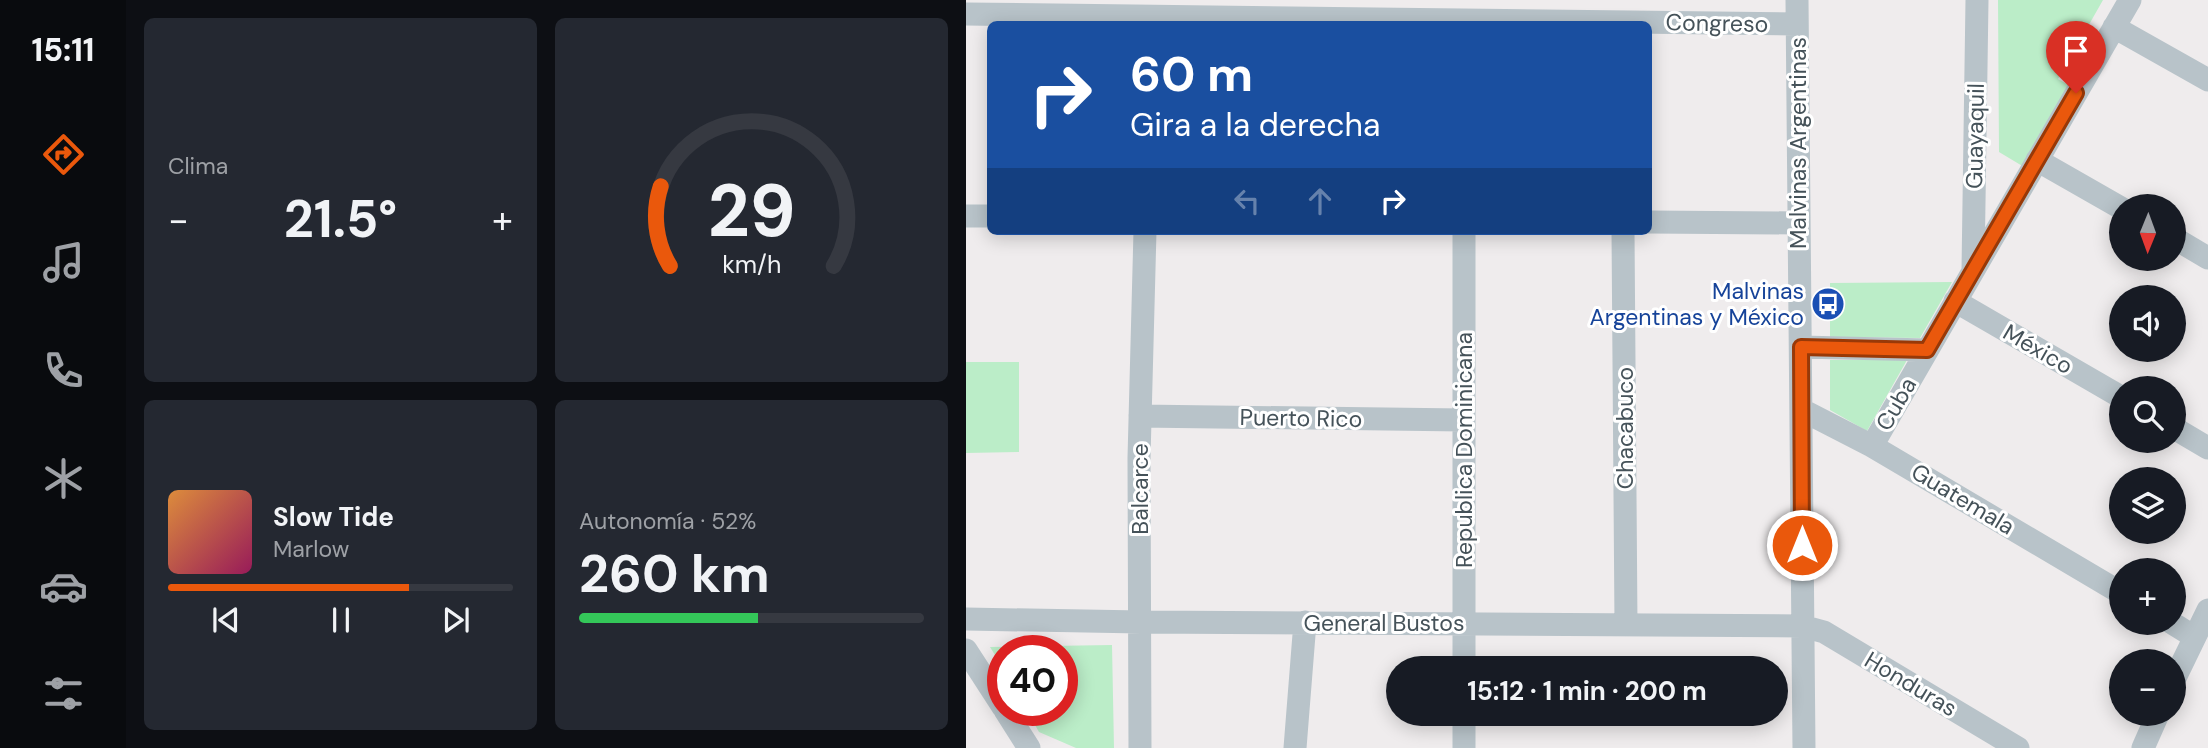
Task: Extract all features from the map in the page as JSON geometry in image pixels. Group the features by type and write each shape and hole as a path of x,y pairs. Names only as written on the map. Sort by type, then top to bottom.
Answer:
{"street":[{"name":"Malvinas Argentinas","path":"1797,0 1804,748"},
{"name":"Guayaquil","path":"1973,271 1977,0"},
{"name":"Cuba","path":"1872,446 2130,0"},
{"name":"Congreso","path":"966,14 1603,21"},
{"name":"Congreso","path":"1652,22 1797,24"},
{"path":"2115,27 2208,79"},
{"path":"2037,160 2109,201"},
{"path":"966,216 987,216"},
{"path":"1652,222 1798,223"},
{"name":"Balcarce","path":"1140,748 1140,416 1145,235"},
{"name":"Republica Dominicana","path":"1464,235 1464,656"},
{"name":"Chacabuco","path":"1623,235 1626,625"},
{"path":"2186,245 2208,258"},
{"name":"México","path":"1955,301 2109,390"},
{"path":"1801,347 1927,350"},
{"name":"Guatemala","path":"1802,410 1872,446 2109,586"},
{"name":"Puerto Rico","path":"1140,416 1463,419"},
{"path":"2186,435 2208,447"},
{"path":"2186,652 2208,610"},
{"name":"General Bustos","path":"966,619 1802,626"},
{"path":"1295,748 1305,622"},
{"name":"Honduras","path":"1802,626 1824,632 2018,748"},
{"path":"2186,632 2193,636"},
{"path":"966,650 987,683"},
{"path":"1015,726 1029,748"},
{"path":"1464,726 1464,748"},
{"path":"2143,748 2153,726"}],"green space":[{"path":"1998,0 2103,0 2058,79 2072,87 2024,167 1999,152"},
{"path":"1952,282 1920,338 1830,337 1830,283"},
{"path":"1830,360 1907,360 1867,431 1830,410"},
{"path":"966,362 1019,362 1019,452 966,453"},
{"path":"1112,645 1114,748 1076,748 1039,732 1036,726 1078,726 1078,646"}],"place":[{"name":"Malvinas Argentinas y México","path":"1828,304"}],"route":[{"path":"1802,545 1801,347 1927,350 2076,93"}]}
